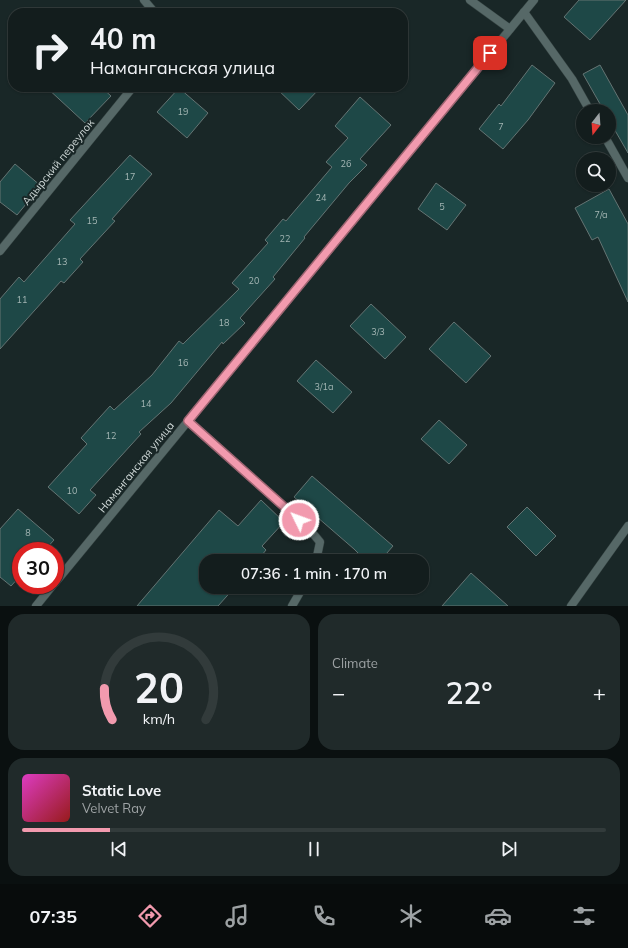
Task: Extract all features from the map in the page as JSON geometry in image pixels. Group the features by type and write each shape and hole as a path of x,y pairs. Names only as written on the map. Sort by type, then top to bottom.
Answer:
{"street":[{"path":"144,0 151,8"},
{"path":"470,0 510,29"},
{"name":"Наманганская улица","path":"64,572 534,0"},
{"path":"524,12 572,79 586,104"},
{"name":"Адырский переулок","path":"0,251 129,92"},
{"path":"609,144 628,178"},
{"path":"188,421 310,530 320,542 317,554"},
{"path":"571,606 628,526"},
{"name":"Наманганская улица","path":"36,606 46,594"},
{"path":"292,606 299,594"}],"building":[{"path":"579,0 626,0 590,40 564,17"},
{"path":"532,65 555,83 528,120 503,149 479,129 499,104 501,106"},
{"path":"600,65 628,115 628,153 616,132 616,104 600,104 583,74"},
{"path":"51,92 107,92 111,96 85,123"},
{"path":"175,92 184,92 208,113 187,138 157,112"},
{"path":"280,92 316,92 299,110"},
{"path":"360,97 391,125 360,159 367,165 349,183 304,237 305,238 273,277 275,279 240,318 245,323 223,344 222,342 171,403 139,432 141,434 90,490 96,495 79,514 48,487 87,444 81,438 110,406 114,410 152,375 179,341 183,344 239,289 232,283 268,243 265,240 283,219 286,221 332,167 326,162 348,138 335,126"},
{"path":"130,155 152,174 112,219 115,221 80,259 83,262 64,283 61,281 0,349 0,299 19,277 24,282 75,224 70,220"},
{"path":"15,164 41,186 17,215 0,202 0,182"},
{"path":"436,183 466,205 447,230 418,209"},
{"path":"604,192 611,192 628,224 628,302 598,237 592,240 575,208"},
{"path":"371,304 406,337 385,359 350,326"},
{"path":"454,322 491,356 466,383 429,349"},
{"path":"316,360 352,392 333,413 297,381"},
{"path":"439,420 467,445 449,464 421,439"},
{"path":"312,476 393,546 386,554 359,554 294,497"},
{"path":"261,500 284,522 262,546 266,550 263,554 199,554 199,594 229,594 218,606 137,606 219,510 238,526"},
{"path":"527,507 556,536 536,556 507,527"},
{"path":"18,509 54,540 52,542 12,542 11,586 0,577 0,529"},
{"path":"471,573 508,606 442,606"}],"route":[{"path":"299,520 188,421 490,53"}]}
